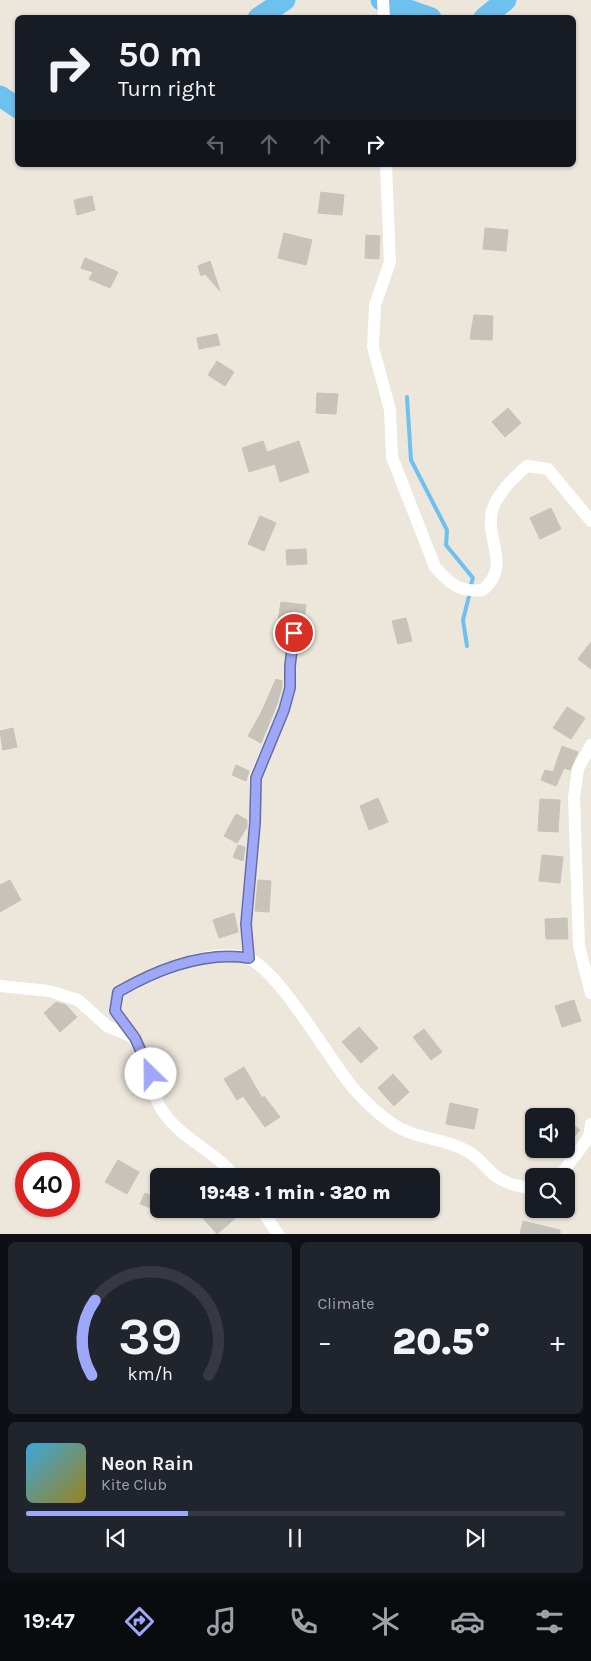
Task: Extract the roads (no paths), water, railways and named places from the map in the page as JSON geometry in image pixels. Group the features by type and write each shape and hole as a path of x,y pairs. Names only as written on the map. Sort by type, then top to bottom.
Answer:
{"street":[{"path":"386,167 390,262 375,305 374,347 390,410 392,458 434,567 447,581 461,590 483,590 491,583 499,563 491,532 492,510 506,487 527,466 548,469 591,521"},
{"path":"249,958 246,924 255,823 256,778 284,710 290,688 290,666 294,633"},
{"path":"591,745 578,769 574,797 579,946 591,993"},
{"path":"229,1168 177,1128 158,1103 151,1074 135,1038 115,1011 118,992 144,977 207,958 231,955 249,958 276,981 354,1090 390,1122 414,1136 446,1141 468,1151 499,1180 525,1186"},
{"path":"0,986 49,991 78,1000 107,1026 135,1038"},
{"path":"565,1168 590,1132"},
{"path":"267,1218 278,1234"}],"waterway":[{"path":"262,15 285,0"},
{"path":"381,0 423,15"},
{"path":"488,15 506,0"},
{"path":"0,96 15,106"},
{"path":"407,397 411,460 447,530 446,545 473,578 470,588"},
{"path":"467,646 463,620 469,596"}]}
